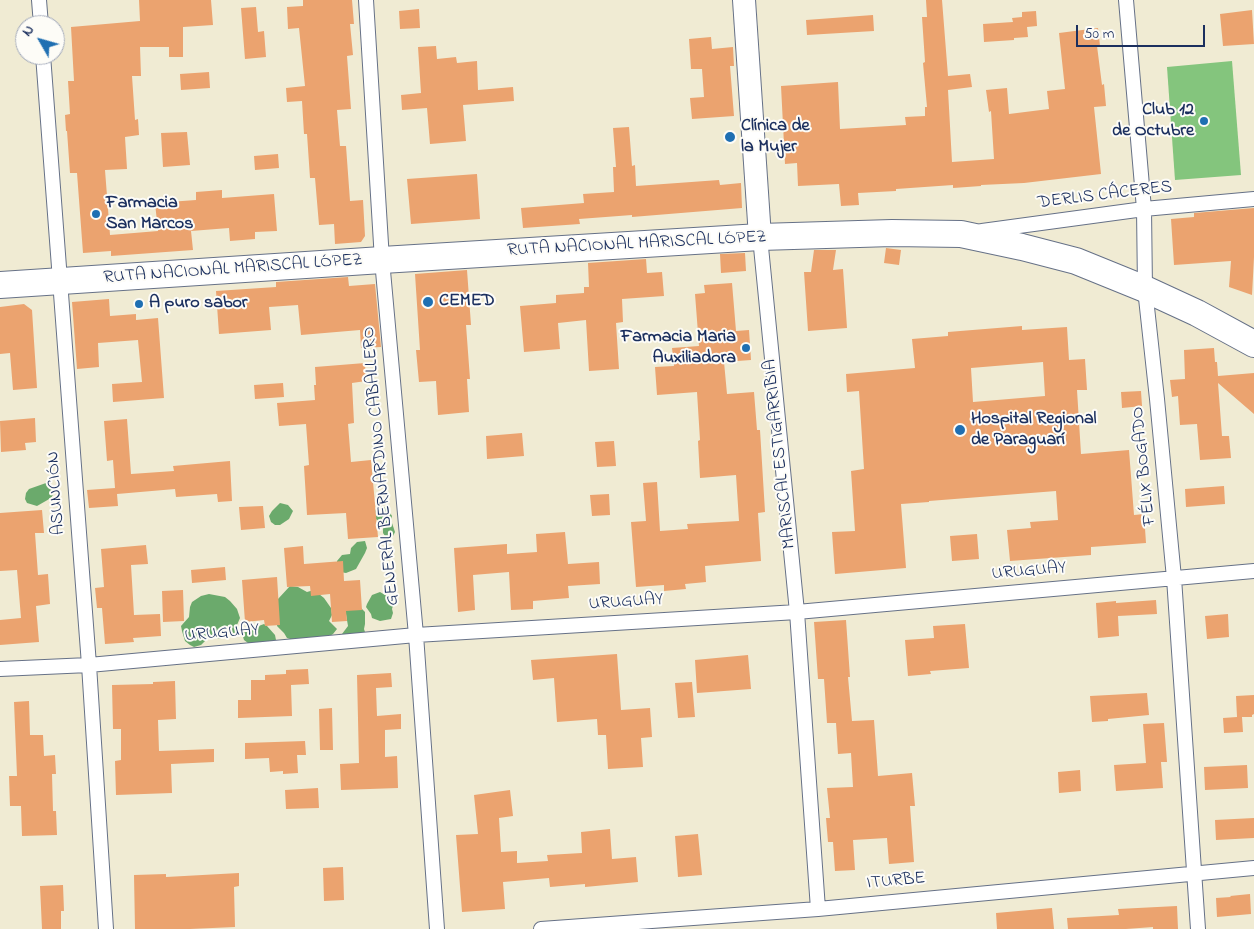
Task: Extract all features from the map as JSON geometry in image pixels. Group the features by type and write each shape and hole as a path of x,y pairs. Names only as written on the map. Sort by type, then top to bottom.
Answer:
{"highway":[{"name":"RUTA NACIONAL MARISCAL LÓPEZ","path":"0,285 760,238 892,233 961,234 1076,261 1145,289 1197,313 1254,344"}],"main road":[{"name":"MARISCAL ESTIGARRIBIA","path":"744,0 760,238"}],"street":[{"path":"39,0 40,15"},
{"name":"GENERAL BERNARDINO CABALLERO","path":"366,0 382,260 416,635 437,929"},
{"name":"FÉLIX BOGADO","path":"1126,0 1144,208 1145,289 1174,578 1198,929"},
{"name":"ASUNCIÓN","path":"44,65 106,929"},
{"name":"DERLIS CÁCERES","path":"961,234 1144,208 1254,199"},
{"name":"MARISCAL ESTIGARRIBIA","path":"760,238 797,612 818,909"},
{"name":"URUGUAY","path":"0,668 88,665 416,635 797,612 1254,571"},
{"name":"ITURBE","path":"541,929 818,909 1254,868"}],"green space":[{"name":"Club 12 de Octubre","path":"1232,61 1241,175 1175,180 1167,67"},
{"path":"46,483 53,488 54,493 51,498 37,506 27,503 25,499 29,489"},
{"path":"280,503 288,505 293,511 289,519 280,525 275,525 271,522 269,516"},
{"path":"381,506 387,508 392,516 391,520 395,532 390,538 385,536 383,528 373,515 376,509"},
{"path":"365,541 367,548 356,569 346,573 340,572 337,569 337,561 342,555 350,554 351,548 357,542"},
{"path":"290,586 298,587 307,592 314,590 324,598 331,608 332,615 329,621 337,629 333,634 323,640 296,641 287,638 277,626 278,599"},
{"path":"380,592 394,602 391,619 380,621 372,618 366,607 372,595"},
{"path":"209,594 225,597 237,609 240,618 237,630 234,634 222,639 208,638 201,645 194,647 185,641 181,626 189,617 192,602 201,596"},
{"path":"342,604 357,604 365,612 364,629 366,635 344,637 342,634 348,626"},
{"path":"264,624 275,635 276,640 270,643 254,644 244,640 242,634 245,628"}],"building":[{"path":"139,0 211,0 213,25 183,27 183,57 169,57 169,47 140,47 141,76 132,76 135,120 138,119 139,135 125,137 127,169 105,170 110,235 158,231 155,203 196,200 196,192 222,190 222,198 274,194 277,231 255,232 255,239 230,241 229,228 191,231 193,250 111,256 111,251 83,253 77,173 70,173 65,115 70,114 68,81 74,81 71,27 140,21"},
{"path":"303,0 352,0 354,24 350,24 353,55 347,56 351,109 337,110 340,146 346,146 350,201 363,200 365,236 361,242 335,244 334,224 319,225 315,178 310,178 307,134 304,134 302,101 287,102 286,88 305,86 299,28 288,29 287,7 303,6"},
{"path":"926,0 942,0 948,76 970,74 972,87 948,90 952,162 994,159 991,111 989,112 986,90 1007,88 1009,114 1049,109 1047,91 1065,89 1059,33 1098,28 1100,46 1097,46 1106,106 1094,107 1101,174 1024,183 953,188 953,185 858,193 859,205 841,206 839,184 798,186 797,163 785,164 781,86 838,82 840,129 906,125 905,117 925,116 925,107 927,107 923,63 925,62 922,17 927,17"},
{"path":"256,7 258,32 264,31 266,57 245,59 241,8"},
{"path":"419,9 420,28 400,29 399,11"},
{"path":"1252,10 1254,44 1223,46 1220,14"},
{"path":"1036,11 1037,26 1027,27 1028,37 984,42 983,24 1013,22 1012,18 1022,17 1022,12"},
{"path":"873,15 874,31 807,35 806,20"},
{"path":"711,37 712,49 733,47 734,66 730,66 734,116 692,119 690,98 704,97 702,69 691,69 689,39"},
{"path":"436,46 437,59 456,57 457,63 477,61 478,90 513,87 514,101 463,105 466,141 430,144 427,108 402,110 401,95 421,93 418,47"},
{"path":"209,72 210,88 181,90 180,74"},
{"path":"629,127 632,166 635,165 636,186 719,180 720,185 741,183 742,208 632,217 632,215 579,219 580,224 523,228 521,208 584,203 583,194 614,192 613,167 616,167 613,128"},
{"path":"187,132 190,165 163,167 161,133"},
{"path":"278,154 279,168 255,170 254,156"},
{"path":"477,174 480,219 411,224 407,179"},
{"path":"1254,208 1252,295 1229,287 1231,261 1174,265 1171,219 1194,217 1194,213"},
{"path":"886,248 901,250 899,265 884,263"},
{"path":"814,250 836,250 833,270 843,269 847,328 808,331 804,272 811,272"},
{"path":"745,253 746,271 721,273 720,254"},
{"path":"646,259 647,273 662,272 664,296 622,299 623,322 616,323 619,369 589,371 586,320 558,323 560,349 524,352 520,306 556,303 556,295 584,293 584,287 589,287 588,263"},
{"path":"467,270 471,325 466,325 470,379 467,379 469,412 438,415 436,381 419,382 416,350 420,350 415,274"},
{"path":"348,277 349,286 375,284 381,347 361,348 360,330 301,335 298,305 269,307 271,330 219,334 216,291 276,287 276,282"},
{"path":"732,283 736,331 749,330 751,360 724,362 727,394 754,392 757,430 760,430 765,512 758,513 761,561 705,566 706,582 685,584 686,589 664,591 664,585 636,587 631,522 646,521 643,483 657,482 660,531 688,529 687,524 739,521 736,475 700,478 697,392 657,395 655,367 674,366 672,348 699,346 695,294 705,293 704,285"},
{"path":"109,299 110,316 136,314 136,320 158,318 164,398 113,402 112,384 142,382 138,340 98,343 99,367 77,369 72,302"},
{"path":"24,304 32,310 37,388 13,390 10,353 0,354 0,307"},
{"path":"1022,326 1022,330 1067,327 1069,360 1085,359 1087,390 1077,390 1081,454 1129,450 1134,515 1144,514 1146,543 1091,547 1091,555 1010,561 1007,530 1031,528 1030,522 1058,520 1056,491 929,501 901,504 906,568 835,574 832,532 855,531 851,471 864,469 859,391 847,392 846,374 915,368 912,339 948,336 948,332","holes":["1043,362 1045,396 973,402 971,368"]},
{"path":"1214,348 1218,376 1254,373 1254,414 1218,383 1222,436 1229,436 1231,458 1200,460 1197,424 1180,425 1178,396 1172,397 1170,380 1185,379 1184,350"},
{"path":"365,363 366,381 352,383 354,423 348,424 351,462 371,460 378,537 348,539 346,513 307,515 304,466 309,465 306,424 279,426 277,403 315,400 315,367"},
{"path":"283,383 284,397 255,399 254,385"},
{"path":"1141,391 1142,406 1122,408 1121,392"},
{"path":"35,418 36,442 25,443 26,450 1,452 0,421"},
{"path":"127,419 131,474 174,471 173,466 230,461 232,501 218,502 217,494 176,497 175,489 117,494 118,506 89,508 87,490 115,488 113,460 107,461 104,421"},
{"path":"522,433 524,456 487,459 486,436"},
{"path":"614,441 616,466 597,467 595,442"},
{"path":"1224,486 1225,504 1186,507 1185,489"},
{"path":"609,494 610,515 592,516 590,495"},
{"path":"263,506 265,528 241,530 239,507"},
{"path":"42,510 44,533 35,533 38,575 48,574 50,604 36,606 39,642 0,645 0,620 21,618 17,570 0,571 0,513"},
{"path":"565,532 568,564 599,562 600,584 568,586 569,598 533,601 533,609 511,610 509,572 473,575 475,610 458,612 454,548 507,544 507,554 537,552 536,534"},
{"path":"977,534 979,559 952,561 950,536"},
{"path":"146,545 148,564 131,565 134,615 160,614 161,636 133,638 134,642 105,644 102,608 97,608 95,588 104,587 101,549"},
{"path":"303,546 304,564 343,561 344,581 360,580 362,610 346,611 347,621 332,622 330,594 311,596 310,586 287,587 284,548"},
{"path":"225,567 226,580 192,583 191,570"},
{"path":"277,577 280,625 265,626 264,620 245,622 242,580"},
{"path":"183,590 184,621 163,622 162,591"},
{"path":"1156,600 1157,614 1118,616 1119,636 1098,638 1096,603"},
{"path":"1228,614 1229,637 1207,639 1205,616"},
{"path":"846,620 852,721 874,720 878,776 912,773 915,806 910,806 914,862 889,864 887,838 853,840 855,870 835,871 833,842 828,842 826,818 830,818 827,788 853,787 851,753 838,754 836,723 827,723 824,679 818,679 814,622"},
{"path":"965,624 969,668 930,671 931,674 908,676 905,640 934,638 933,626"},
{"path":"617,654 621,710 650,708 652,737 641,738 643,767 608,769 606,735 598,735 597,719 557,722 554,678 533,680 531,660"},
{"path":"748,655 751,689 697,693 695,660"},
{"path":"308,669 309,684 291,685 292,716 238,718 238,700 251,700 251,680 265,680 265,675 286,674 286,670"},
{"path":"391,673 392,687 376,688 377,716 401,714 401,729 385,730 385,757 397,756 398,788 341,790 340,764 359,763 357,675"},
{"path":"175,681 176,719 158,720 159,751 214,749 214,762 171,764 172,793 116,795 115,761 121,760 121,729 113,729 112,685 153,684 153,682"},
{"path":"692,682 695,717 678,718 675,683"},
{"path":"1147,693 1149,715 1092,722 1090,696"},
{"path":"1254,695 1254,714 1252,717 1242,717 1243,732 1224,733 1223,718 1237,717 1236,696"},
{"path":"29,701 30,735 43,735 44,756 55,755 56,774 52,774 53,811 56,811 57,835 22,836 21,806 10,806 9,776 17,776 14,702"},
{"path":"332,708 333,750 320,750 319,709"},
{"path":"1164,723 1167,762 1161,762 1163,788 1116,791 1114,765 1146,763 1143,724"},
{"path":"305,741 306,755 297,755 298,773 283,774 283,771 270,772 269,758 245,759 245,743"},
{"path":"1247,765 1248,788 1205,790 1204,767"},
{"path":"1080,770 1081,791 1059,793 1058,772"},
{"path":"318,788 319,808 286,809 285,790"},
{"path":"510,790 513,816 499,818 501,852 517,851 517,863 548,861 547,855 582,853 581,832 610,829 612,859 636,857 638,882 585,887 585,884 550,887 549,878 503,882 505,909 462,912 456,835 478,834 474,795"},
{"path":"1254,818 1254,838 1216,840 1215,820"},
{"path":"698,834 702,875 678,877 675,836"},
{"path":"343,867 344,900 324,901 323,868"},
{"path":"239,873 239,886 234,887 235,927 135,929 134,875 166,874 166,877"},
{"path":"63,885 64,911 61,911 61,929 42,929 40,886"},
{"path":"1250,894 1251,914 1217,917 1216,898"},
{"path":"1177,906 1178,929 1153,929 1153,927 1068,929 1067,918 1119,915 1118,909"},
{"path":"1052,908 1054,929 997,929 996,913"}],"place":[{"name":"Club 12 de Octubre","path":"1204,121"},
{"name":"Clínica de la Mujer","path":"730,137"},
{"name":"Farmacia San Marcos","path":"96,214"},
{"name":"CEMED","path":"428,302"},
{"name":"A puro sabor","path":"139,304"},
{"name":"Farmacia Maria Auxiliadora","path":"746,348"},
{"name":"Hospital Regional de Paraguarí","path":"960,430"}]}
